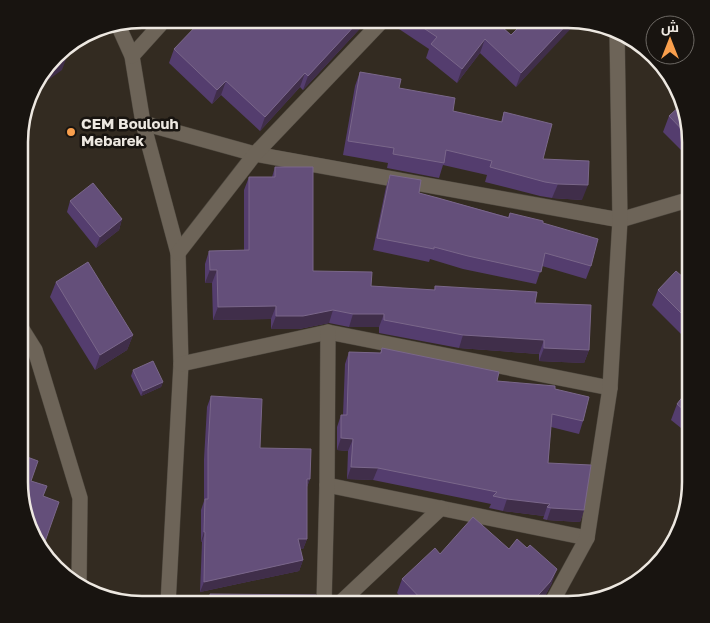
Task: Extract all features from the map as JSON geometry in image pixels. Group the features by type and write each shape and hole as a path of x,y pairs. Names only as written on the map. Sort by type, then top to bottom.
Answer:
{"street":[{"path":"132,56 157,28"},
{"path":"178,253 255,154 375,28"},
{"path":"120,29 132,56 143,123 178,253 180,364 168,595"},
{"path":"555,596 587,538 610,388 620,220 617,39"},
{"path":"143,123 255,154 620,220 682,203"},
{"path":"180,364 328,332 610,388"},
{"path":"324,595 328,332"},
{"path":"28,340 34,350 80,498 79,577"},
{"path":"327,485 587,538"},
{"path":"348,595 442,508"}],"building":[{"path":"194,28 352,28 308,76 305,73 265,117 226,81 217,90 174,49"},
{"path":"424,28 503,28 511,35 518,28 564,28 521,73 485,39 462,69 431,44 437,37"},
{"path":"360,72 401,79 399,88 455,98 453,111 502,122 504,112 552,124 543,159 589,161 588,185 545,182 490,167 492,161 446,150 444,163 393,154 394,148 348,141"},
{"path":"678,108 681,129 669,116"},
{"path":"275,167 313,167 313,271 372,272 371,286 435,290 435,286 537,292 535,303 591,305 589,350 544,348 544,340 463,335 384,320 384,314 353,314 333,310 303,316 276,316 276,306 218,307 217,270 210,270 209,251 249,250 249,177 275,177"},
{"path":"390,175 421,180 419,193 509,218 510,213 543,221 543,223 598,239 591,266 545,253 541,272 434,247 434,249 377,238"},
{"path":"93,183 122,219 100,237 70,201"},
{"path":"88,262 133,335 100,355 56,282"},
{"path":"676,271 682,276 682,314 658,290"},
{"path":"382,348 499,372 497,381 555,386 555,389 589,397 583,421 552,414 548,463 591,465 584,510 551,508 547,507 550,504 493,496 497,492 378,468 351,467 353,439 341,438 341,415 347,415 349,352 381,353"},
{"path":"153,361 163,382 143,391 133,370"},
{"path":"211,396 262,399 260,448 311,449 310,479 307,479 307,539 298,539 303,560 204,582 205,499 208,499"},
{"path":"682,398 682,408 677,404"},
{"path":"28,457 38,461 31,481 47,486 43,496 59,502 45,542 31,511 28,489"},
{"path":"473,517 509,549 517,539 527,548 530,545 557,569 550,582 537,596 418,596 402,579 435,548 440,554"},
{"path":"210,594 316,595 210,595"}],"place":[{"name":"CEM Boulouh Mebarek","path":"71,132"}]}
